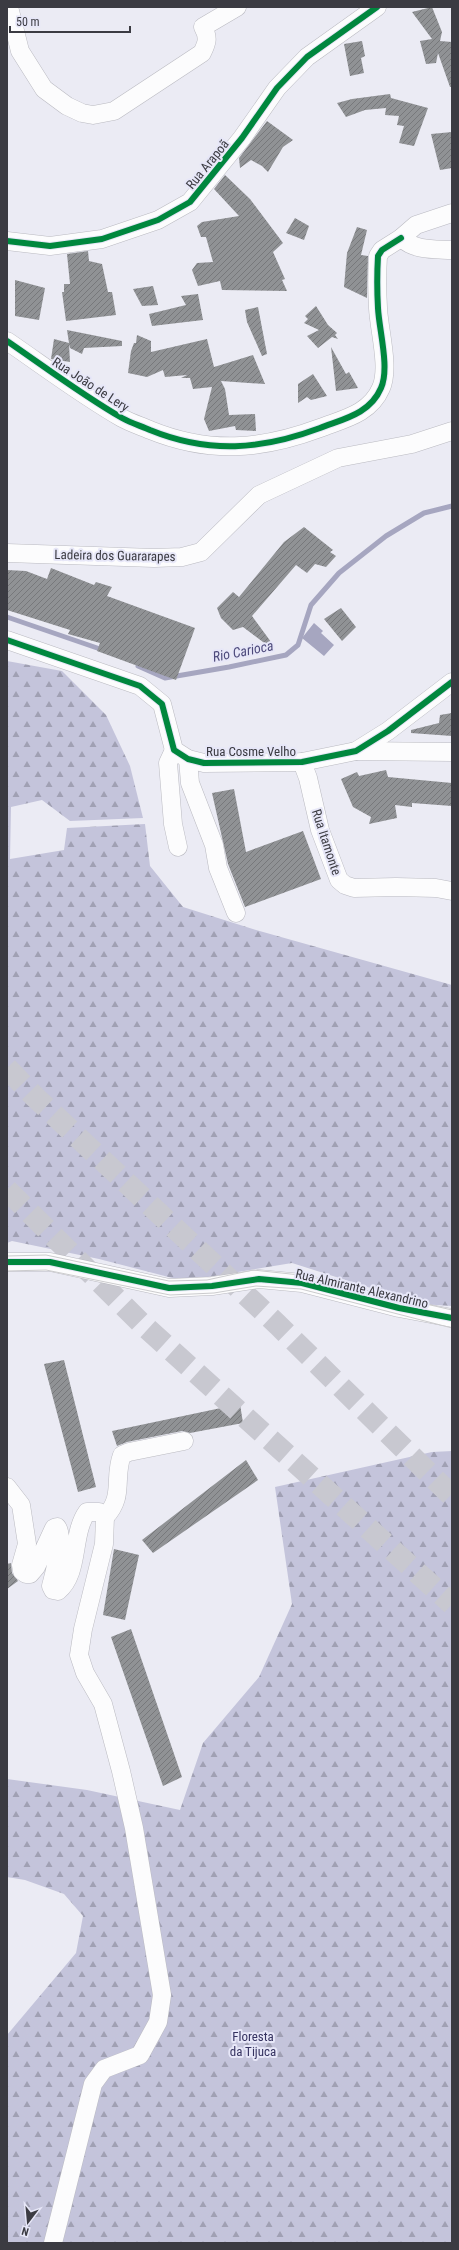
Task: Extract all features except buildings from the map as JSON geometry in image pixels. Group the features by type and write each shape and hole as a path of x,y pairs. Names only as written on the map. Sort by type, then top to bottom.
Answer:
{"street":[{"path":"9,7 20,51 44,88 67,106 93,115 114,110 202,53 207,43 207,35 202,27 237,7"},
{"name":"Rua Arapoã","path":"7,241 50,246 102,239 158,220 190,202 242,138 277,88 307,57 377,7"},
{"path":"452,213 416,225 401,238 413,246 422,249 452,250"},
{"name":"Rua João de Lery","path":"7,341 123,419 169,438 210,447 236,447 263,444 313,430 361,413 375,400 382,387 384,359 378,308 378,256 382,250 401,238"},
{"name":"Ladeira dos Guararapes","path":"7,553 154,558 182,557 201,552 259,495 338,458 412,444 452,432"},
{"path":"7,640 140,686 162,704 214,845 218,868 236,913"},
{"name":"Rua Cosme Velho","path":"181,755 204,763 302,762 356,751 388,731 452,682"},
{"path":"356,751 452,752"},
{"path":"178,847 173,824 168,763 181,755"},
{"name":"Rua Itamonte","path":"302,762 308,778 320,830 339,880 345,885 354,888 436,888 452,891"},
{"name":"Rua Almirante Alexandrino","path":"7,1262 50,1262 169,1288 212,1286 259,1279 302,1283 399,1308 452,1318"},
{"path":"53,2243 93,2084 104,2069 140,2056 158,2022 162,1995 135,1836 121,1771 103,1704 85,1674 79,1655 83,1628 104,1544 105,1517 114,1508 117,1499 119,1462 122,1455 128,1452 184,1441"},
{"path":"7,1487 21,1505 27,1544 21,1565 22,1571 26,1574 30,1574 36,1567 54,1528 59,1530 59,1548 51,1586 53,1590 58,1590 62,1587 70,1570 87,1512 99,1512 105,1517"}],"green space":[{"path":"7,661 62,671 106,715 130,766 143,818 70,821 42,800 11,807 10,859 64,850 67,828 145,824 150,866 183,907 256,930 452,985 452,1306 421,1304 292,1263 184,1281 99,1259 12,1241 7,1243"},
{"name":"Floresta da Tijuca","path":"452,1451 452,2243 7,2243 7,2035 76,1953 83,1916 64,1894 25,1880 7,1877 7,1779 87,1790 180,1810 203,1743 259,1677 292,1604 275,1487 432,1452"}],"shaded area":[{"path":"314,623 323,631 321,633 334,645 324,656 302,638"}],"waterway":[{"name":"Rio Carioca","path":"138,666 165,678 286,655 298,645 311,605 339,573 386,536 424,513 452,506"},
{"name":"Rio Carioca","path":"7,617 103,650"}],"tunnel":[{"path":"7,1068 35,1097 278,1325 452,1496"},
{"path":"7,1190 141,1323 452,1604"}],"tram line":[{"path":"7,1256 46,1255 169,1281 207,1280 253,1270 300,1275 452,1310"},
{"path":"7,1271 46,1270 170,1295 214,1293 256,1286 301,1289 452,1328"}],"cycle path":[{"path":"7,241 50,246 102,239 158,220 190,202 242,138 277,88 307,57 377,7"},
{"path":"7,341 107,409 125,420 150,430 172,438 214,446 256,445 277,441 347,418 363,410 376,397 381,388 384,370 378,308 378,256 382,250 401,238"},
{"path":"7,640 140,686 162,704 174,750 188,759 204,763 302,762 356,751 388,731 452,682"},
{"path":"7,1262 50,1262 169,1288 212,1286 259,1279 302,1283 399,1308 452,1318"}]}
